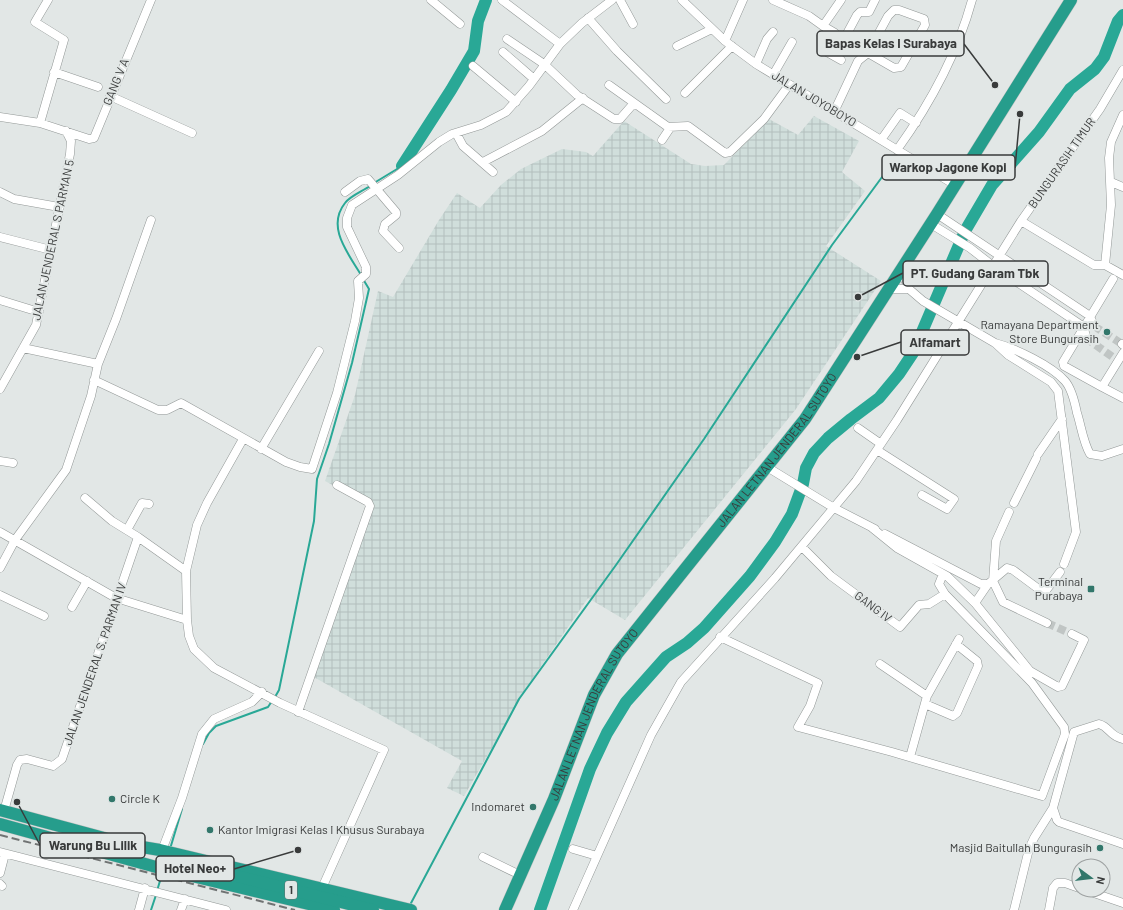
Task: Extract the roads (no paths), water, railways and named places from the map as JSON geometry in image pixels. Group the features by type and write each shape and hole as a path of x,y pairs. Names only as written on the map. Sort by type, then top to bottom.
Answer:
{"highway":[{"name":"JALAN LETNAN JENDERAL SUTOYO","path":"506,907 554,799 594,695 610,666 627,640 805,419 934,219 1071,0"},
{"name":"1","path":"2,811 130,845 164,858 222,874 373,910"},
{"path":"0,824 125,857 164,858 322,888 406,909"},
{"path":"164,858 334,910"}],"street":[{"path":"40,123 64,40 35,22 48,0"},
{"name":"GANG V A","path":"66,131 89,139 94,138 110,96 151,0"},
{"path":"502,0 560,44"},
{"path":"94,380 158,410 167,410 181,403 261,449 300,468 310,469 314,466 335,401 355,321 366,267 348,231 347,218 352,206 374,186 420,158 439,142 454,134 481,126 506,112 516,102 560,44 588,18 612,0"},
{"path":"620,0 633,24"},
{"name":"JALAN JOYOBOYO","path":"682,0 728,43 756,64 955,185"},
{"path":"685,93 728,43 744,0"},
{"path":"773,0 809,16 835,33 825,51 838,58 857,15 860,12 869,12 875,0"},
{"path":"823,26 841,0"},
{"path":"901,153 916,123 940,82 956,46 972,0"},
{"path":"436,2 460,24"},
{"path":"834,112 858,61 868,53 888,16 894,10 899,10 924,19 925,25 901,67 894,68 868,53"},
{"path":"588,18 617,51 666,99"},
{"path":"677,46 712,29"},
{"path":"756,64 766,39 773,32"},
{"path":"507,39 544,64 583,98 618,120 634,103"},
{"path":"773,75 792,42"},
{"path":"503,52 534,79"},
{"path":"473,66 516,102"},
{"name":"BUNGURASIH TIMUR","path":"573,910 651,735 668,702 681,682 802,547 856,481 879,447 1021,221 1100,109 1123,70"},
{"path":"54,72 98,87"},
{"path":"609,85 670,128 688,126 722,152 728,153 764,118 789,85"},
{"path":"110,96 192,133"},
{"path":"483,162 542,131 583,98"},
{"path":"881,140 900,113 916,123"},
{"path":"1105,265 1111,205 1109,158 1111,142 1120,131 1123,115"},
{"path":"0,117 40,123 66,131"},
{"path":"662,140 670,128"},
{"name":"JALAN JENDERAL S PARMAN 5","path":"0,389 34,330 39,312 71,145 66,131"},
{"path":"454,134 463,146 493,172"},
{"path":"345,192 360,181 366,179 374,186 396,212 396,214 385,224 383,231 398,248"},
{"path":"1111,182 1123,187"},
{"path":"0,192 14,199 59,207"},
{"path":"934,219 959,229 1000,255 1090,316 1094,326"},
{"path":"934,219 953,238 968,246 993,266 1084,326 1086,338"},
{"path":"0,568 15,540 66,470 91,396 98,364 116,319 150,220"},
{"path":"1021,221 1094,265 1105,265 1123,275"},
{"path":"0,237 51,250"},
{"path":"968,246 973,238"},
{"path":"901,270 909,289 923,301 995,343 1008,355 1051,382 1058,391 1073,506 1075,535 1062,568 1044,593 1013,570 1007,568 991,583 975,603"},
{"path":"1024,286 1030,276"},
{"path":"1113,279 1063,364 1123,398"},
{"path":"889,289 909,289"},
{"path":"0,300 39,312"},
{"path":"995,343 1010,347 1053,371 1066,382 1073,397 1090,454 1102,456 1123,449"},
{"path":"1102,387 1118,361 1123,347"},
{"path":"24,348 98,364"},
{"path":"261,449 319,351"},
{"path":"1014,503 1037,456 1062,419"},
{"path":"858,428 879,447 954,499 947,509 922,494"},
{"path":"243,439 207,503 198,525 186,572 187,620 189,636 194,649 214,668 298,712 384,750 322,888"},
{"path":"0,461 13,463"},
{"path":"767,467 834,508 981,584 991,583"},
{"path":"298,712 370,506 368,502 337,485"},
{"path":"85,498 112,521 138,537 186,572"},
{"path":"127,530 142,503 149,504"},
{"path":"1009,512 996,541 991,583 1004,602 1047,623"},
{"path":"872,527 897,548 948,576 975,603 1030,671 1058,687 1062,686 1084,640 1072,634"},
{"path":"0,532 116,598 187,620"},
{"name":"JALAN JENDERAL S. PARMAN IV","path":"2,811 20,760 27,759 53,766 62,759 138,537"},
{"name":"GANG IV","path":"802,547 831,576 900,627 919,605 929,604 945,594"},
{"path":"720,638 818,684 810,706 798,727 910,757 1041,796 1045,794 1065,734 1064,727 1032,683 945,594 939,584 943,574"},
{"path":"72,607 86,581"},
{"path":"0,595 44,616"},
{"path":"880,664 926,700 948,716 952,716 957,713 978,666 977,661 958,642 926,700 910,757"},
{"path":"164,858 202,734 214,719 252,702 265,694"},
{"path":"1014,910 1029,849 1053,808 1074,732 1099,724 1105,727 1115,737 1123,739"},
{"path":"1054,766 1064,771"},
{"path":"1053,808 1059,822 1123,844"},
{"path":"573,849 597,856"},
{"path":"0,873 2,853 226,910"},
{"path":"483,857 520,875"},
{"path":"1049,910 1053,888 1057,884 1064,883 1071,885"},
{"path":"139,910 151,890"},
{"path":"1108,898 1123,903"},
{"path":"181,910 185,899"}],"waterway":[{"path":"402,166 451,90 474,51 478,21 486,0"},
{"path":"540,910 590,769 607,733 626,702 666,657 687,643 704,628 750,576 775,542 792,514 803,484 806,468 814,453 828,438 879,398 899,374 913,353 965,231 992,185 1039,132 1070,89 1095,69 1104,57 1118,21 1123,15"},
{"path":"410,905 519,699 616,565 704,439 832,245 899,154"},
{"path":"374,183 402,166"},
{"path":"361,275 341,240 338,231 338,221 340,212 347,200 370,186"},
{"path":"275,697 279,690 314,521 317,479 329,444 352,363 369,289 363,279"},
{"path":"203,744 209,733 216,726 268,707 272,701"},
{"path":"170,849 182,809"},
{"path":"165,866 168,857"},
{"path":"157,891 162,874"},
{"path":"151,910 156,895"}],"tunnel":[{"path":"1094,326 1122,344"},
{"path":"1086,338 1114,358"},
{"path":"1047,623 1072,634"}],"railway":[{"path":"0,835 295,910"}],"place":[{"name":"Bapas Kelas I Surabaya","path":"995,85"},
{"name":"Warkop Jagone Kopi","path":"1020,114"},
{"name":"PT. Gudang Garam Tbk","path":"858,297"},
{"name":"Ramayana Department Store Bungurasih","path":"1107,332"},
{"name":"Alfamart","path":"857,357"},
{"name":"Terminal Purabaya","path":"1091,589"},
{"name":"Circle K","path":"112,799"},
{"name":"Warung Bu Lilik","path":"17,802"},
{"name":"Indomaret","path":"533,807"},
{"name":"Kantor Imigrasi Kelas I Khusus Surabaya","path":"210,830"},
{"name":"Masjid Baitullah Bungurasih","path":"1100,848"},
{"name":"Hotel Neo+","path":"298,850"}]}
